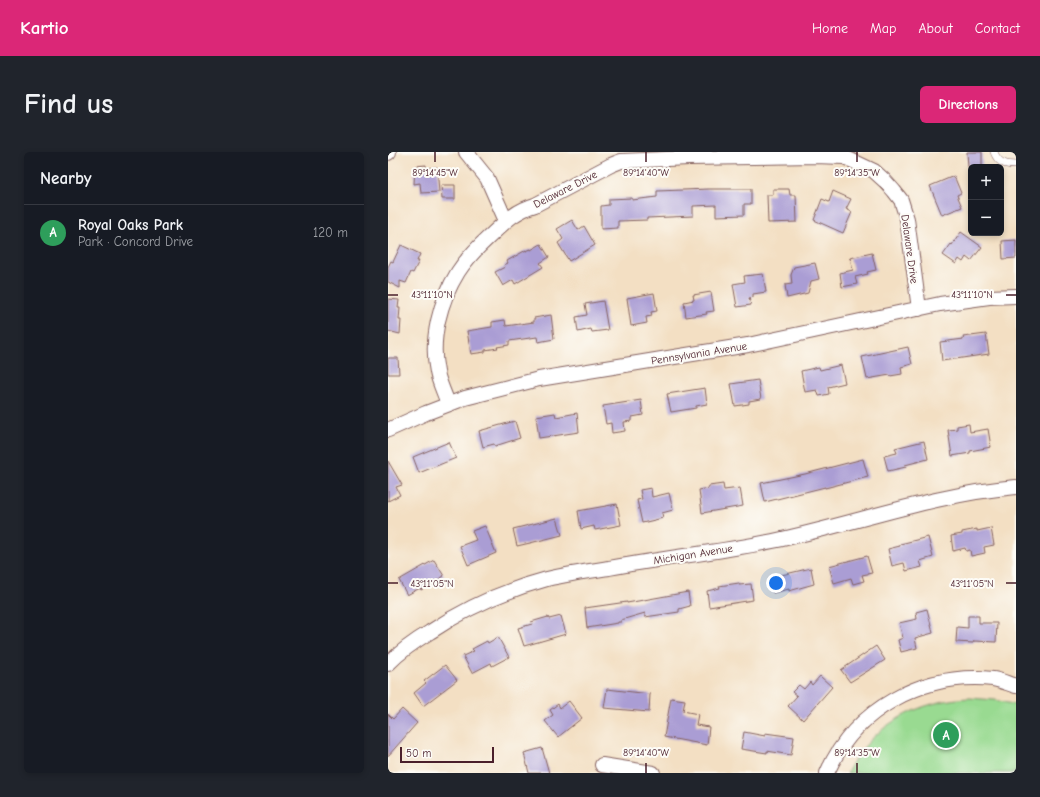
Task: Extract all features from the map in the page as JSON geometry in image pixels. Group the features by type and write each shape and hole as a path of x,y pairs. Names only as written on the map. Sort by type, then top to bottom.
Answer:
{"street":[{"path":"466,152 487,178 506,221"},
{"name":"Delaware Drive","path":"448,404 437,373 435,356 438,320 448,292 458,273 472,253 506,221 522,209 535,206 611,164 621,161 814,156 844,158 874,171 901,200 908,219 919,308"},
{"name":"Pennsylvania Avenue","path":"388,430 465,398 539,379 748,345 940,304 989,297 1016,296"},
{"name":"Michigan Avenue","path":"388,664 425,635 479,604 511,590 548,579 772,541 952,496 999,488 1016,487"},
{"path":"827,773 846,739 860,724 890,700 948,680 994,679 1016,686"},
{"path":"602,765 653,773"}],"lane":[{"path":"994,152 996,158 1002,163 1016,165"}],"green space":[{"path":"970,698 995,700 1016,705 1016,773 847,773 857,756 869,742 883,729 898,719 915,710 932,704"}],"building":[{"path":"967,152 982,152 982,164 968,164 968,167"},
{"path":"426,165 426,168 437,167 439,192 421,193 420,183 414,184 415,166"},
{"path":"954,176 961,193 957,195 962,207 942,215 930,186"},
{"path":"441,185 455,185 455,199 442,199"},
{"path":"751,189 751,204 744,204 744,215 716,216 716,205 693,206 693,216 618,221 618,228 601,229 601,206 609,205 609,199 632,198 632,200 657,197 657,191"},
{"path":"773,189 789,189 790,195 796,195 797,222 768,223 767,195 773,195"},
{"path":"833,191 851,199 846,209 852,212 843,233 814,220 822,199 829,202"},
{"path":"572,220 578,230 584,226 595,245 569,261 558,243 563,239 557,229"},
{"path":"961,232 982,247 971,261 966,257 963,262 959,259 956,264 943,255"},
{"path":"1016,240 1016,258 1003,259 1002,241"},
{"path":"541,244 549,257 540,263 543,267 515,284 513,280 503,286 495,272 505,267 504,265 508,263 507,261 526,250 531,250"},
{"path":"401,245 420,254 417,261 419,261 413,273 411,272 406,283 400,281 400,288 388,282 388,267 391,261 393,262"},
{"path":"872,253 876,270 867,272 868,274 855,277 857,284 842,287 840,273 853,270 850,258"},
{"path":"815,263 819,279 811,281 808,293 787,298 785,285 792,284 791,275 794,267"},
{"path":"763,274 766,292 753,294 753,297 749,298 751,305 737,307 733,284 745,282 744,276"},
{"path":"711,292 714,311 706,312 707,314 686,317 684,302 694,300 693,295"},
{"path":"654,293 657,311 651,312 652,316 646,317 647,323 631,326 627,298"},
{"path":"388,299 399,300 399,320 401,320 400,334 388,331"},
{"path":"603,301 608,330 592,332 591,329 578,332 576,317 587,315 585,304"},
{"path":"551,315 554,339 538,342 537,337 509,341 509,345 485,350 485,352 471,354 467,331 492,327 492,322 505,320 506,326 534,322 534,318"},
{"path":"986,334 989,354 942,361 940,342"},
{"path":"908,347 912,364 901,367 902,374 867,379 862,357"},
{"path":"388,358 398,358 399,374 388,374"},
{"path":"841,365 845,383 828,387 829,394 819,396 817,390 805,392 801,371 819,367 820,370"},
{"path":"758,380 761,399 749,401 749,404 735,406 731,384"},
{"path":"705,388 707,404 696,406 696,408 671,412 667,394"},
{"path":"641,400 643,415 632,417 632,421 624,422 625,431 612,433 611,423 606,424 603,406"},
{"path":"555,413 556,417 577,413 579,432 539,438 536,416"},
{"path":"515,421 520,438 495,446 494,444 483,447 479,431"},
{"path":"969,424 970,432 988,429 991,447 952,456 948,430 957,429 957,426"},
{"path":"924,441 928,459 905,465 906,467 888,471 884,456 897,453 895,448"},
{"path":"449,442 456,458 419,473 413,457"},
{"path":"863,459 868,477 765,502 761,483 805,474"},
{"path":"388,461 402,485 396,487 400,495 388,501"},
{"path":"723,484 724,490 740,488 743,506 702,513 699,490 709,488 709,486"},
{"path":"651,488 652,497 669,493 673,510 662,513 663,518 642,523 637,500 642,499 640,490"},
{"path":"617,504 621,525 595,530 594,526 581,529 578,511"},
{"path":"557,518 562,535 517,546 513,529"},
{"path":"485,526 496,553 468,565 460,546 476,540 472,531"},
{"path":"991,528 994,545 984,547 985,553 971,556 970,550 966,551 965,548 953,551 951,536 977,529 977,531"},
{"path":"928,537 933,557 920,561 922,567 906,571 904,563 892,566 888,549 900,546 900,544"},
{"path":"867,556 872,573 862,575 864,581 853,584 851,578 834,583 829,566"},
{"path":"434,560 444,576 421,590 420,588 407,595 399,580"},
{"path":"811,568 814,584 789,591 789,589 773,593 769,578"},
{"path":"739,583 739,585 751,584 753,600 709,607 707,591 720,588 719,586"},
{"path":"688,592 690,606 679,609 679,612 645,617 645,613 621,620 621,622 618,623 587,628 585,608 627,603"},
{"path":"927,609 933,633 915,638 917,648 901,652 898,640 903,638 899,623 917,619 916,612"},
{"path":"561,616 566,634 524,646 518,628 548,617 549,619"},
{"path":"968,616 979,616 979,623 997,623 996,642 956,642 957,627 968,628"},
{"path":"498,637 509,657 492,666 491,663 472,673 463,656 474,651 472,649 487,641 488,643"},
{"path":"876,646 885,660 850,682 841,670"},
{"path":"445,665 457,680 423,706 414,693 426,683 424,681"},
{"path":"820,676 832,687 803,720 788,706 797,696 792,692 799,685 804,689 810,682 812,685"},
{"path":"607,689 650,694 649,712 604,708"},
{"path":"671,698 685,700 683,711 698,714 696,725 709,727 707,745 664,737"},
{"path":"569,701 582,718 558,737 545,721 553,715 550,710 558,704 560,708"},
{"path":"402,709 417,723 388,756 388,714 393,719"},
{"path":"744,732 765,736 765,733 794,737 791,755 741,749"},
{"path":"542,748 549,773 529,773 524,753"}],"place":[{"name":"Royal Oaks Park","path":"946,735"}]}
